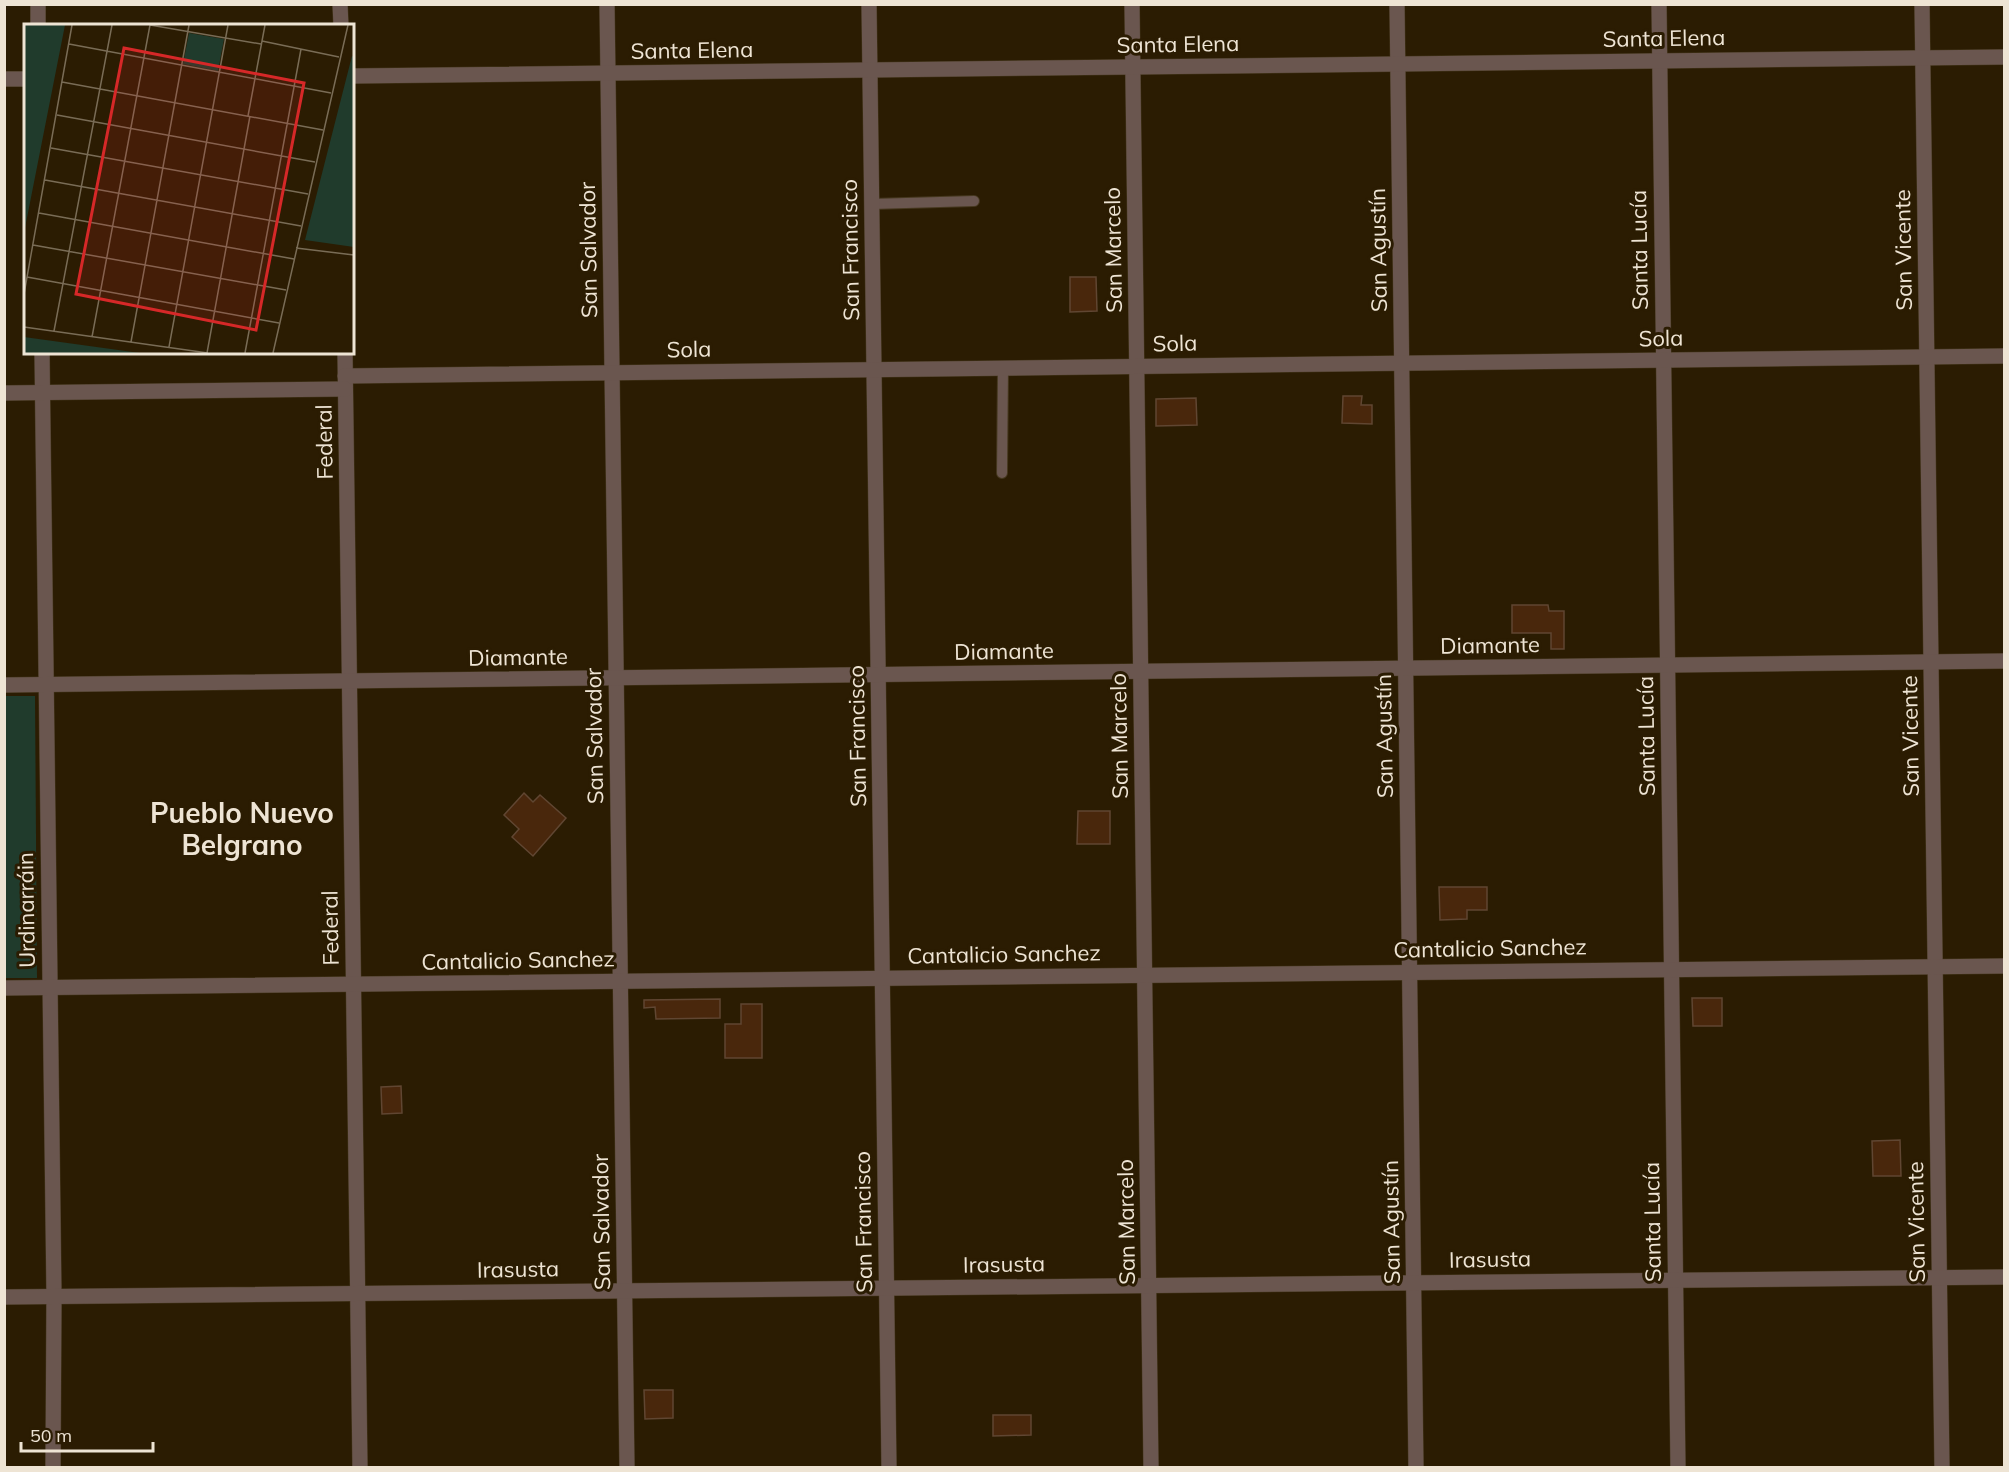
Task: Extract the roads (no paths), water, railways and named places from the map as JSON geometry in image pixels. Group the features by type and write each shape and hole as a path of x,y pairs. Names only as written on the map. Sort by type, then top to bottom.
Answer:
{"street":[{"path":"38,4 38,24"},
{"path":"340,4 341,24"},
{"name":"San Salvador","path":"607,4 627,1467"},
{"name":"San Francisco","path":"869,4 889,1467"},
{"name":"San Marcelo","path":"1132,4 1151,1467"},
{"name":"San Agustín","path":"1397,4 1416,1467"},
{"name":"Santa Lucía","path":"1659,4 1678,1467"},
{"name":"San Vicente","path":"1922,4 1942,1467"},
{"name":"Santa Elena","path":"354,76 2004,57"},
{"path":"4,79 24,79"},
{"name":"Urdinarráin","path":"42,354 54,1296 53,1467"},
{"name":"Federal","path":"345,354 360,1467"},
{"name":"Sola","path":"4,393 612,372 2004,356"},
{"name":"Diamante","path":"4,685 2004,661"},
{"name":"Cantalicio Sanchez","path":"4,988 2004,966"},
{"name":"Irasusta","path":"4,1297 2004,1277"}],"lane":[{"path":"872,204 974,201"},
{"path":"1002,473 1003,368"}],"district":[{"name":"Pueblo Nuevo Belgrano","path":"242,828"}]}
